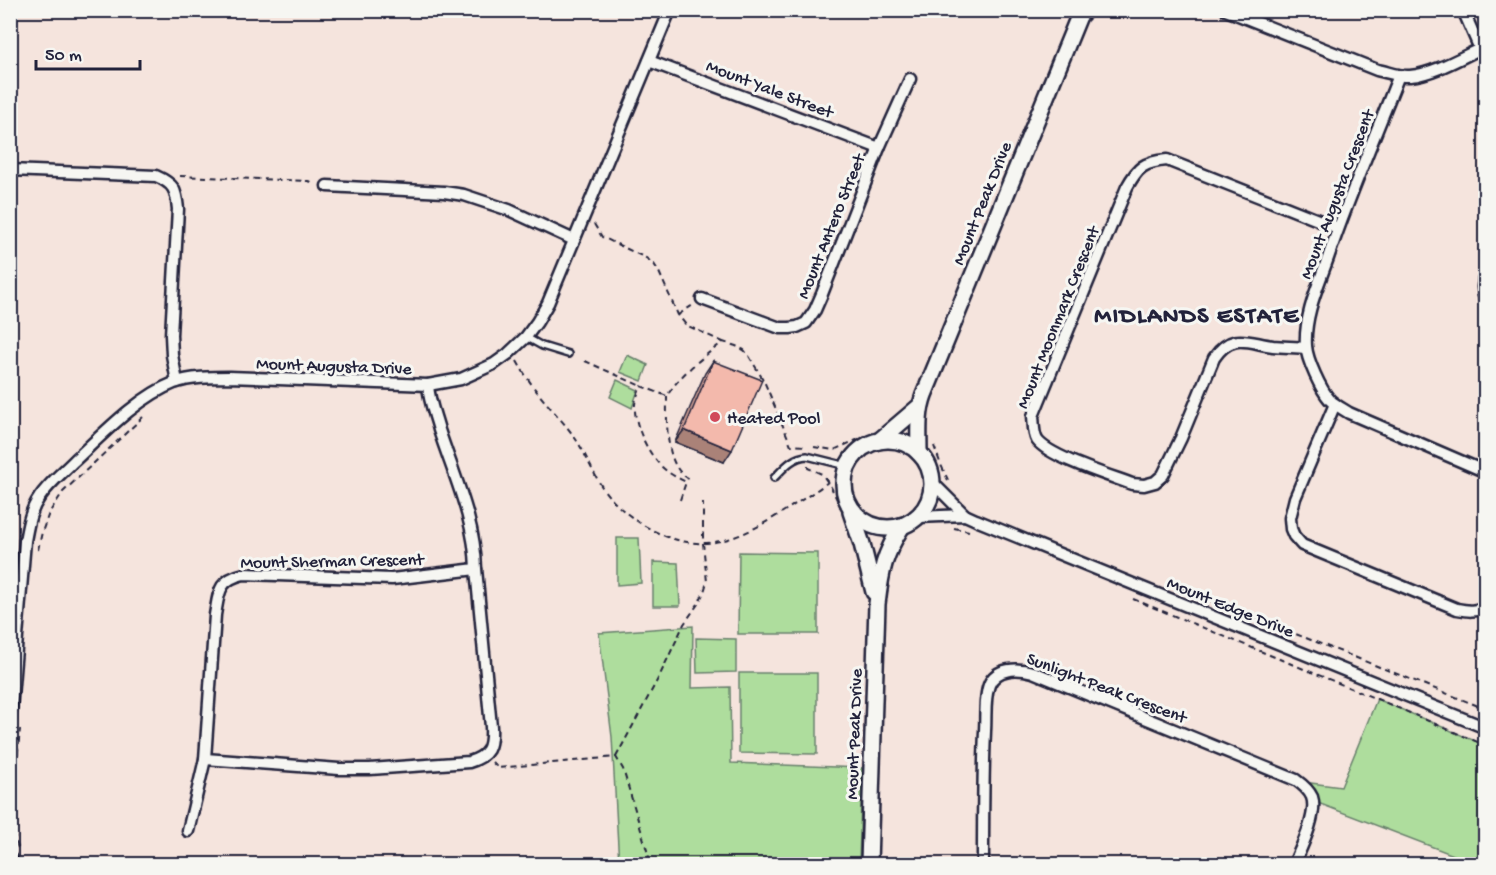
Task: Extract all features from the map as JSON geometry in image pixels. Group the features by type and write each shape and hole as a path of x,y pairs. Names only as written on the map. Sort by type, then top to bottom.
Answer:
{"street":[{"name":"Mount Augusta Drive","path":"16,722 25,541 33,509 50,484 146,398 177,382 206,377 229,377 428,385 461,379 494,364 530,340 548,303 670,10"},
{"path":"1226,10 1377,70 1410,76 1427,73 1483,47 1463,10"},
{"name":"Mount Peak Drive","path":"932,482 927,464 919,453 920,406 1081,12"},
{"name":"Mount Yale Street","path":"649,61 879,148"},
{"name":"Mount Augusta Crescent","path":"1399,75 1338,228 1314,296 1306,348 1317,378 1335,404 1349,413 1485,472"},
{"name":"Mount Antero Street","path":"702,299 780,327 797,327 806,323 822,294 879,148 910,79"},
{"name":"Mount Moonmark Crescent","path":"1306,348 1271,346 1247,340 1231,343 1220,349 1214,358 1164,475 1155,482 1144,485 1132,484 1057,454 1047,449 1037,439 1034,416 1127,187 1139,168 1153,161 1167,160 1338,228"},
{"path":"10,170 156,176 173,186 177,195 178,208 171,335 177,382"},
{"path":"327,186 464,195 509,210 574,240"},
{"path":"1485,272 1483,280 1485,303"},
{"path":"205,759 339,769 370,769 469,762 485,755 492,738 476,550 469,516 447,456 428,385"},
{"path":"1335,404 1295,498 1290,518 1294,536 1302,545 1457,609 1468,611 1485,607"},
{"name":"Mount Peak Drive","path":"877,604 865,554 846,499 843,479 847,466 855,454 879,441 920,406"},
{"path":"879,441 901,442 919,453"},
{"path":"848,505 856,515 871,526 890,529 902,526 918,517 929,501 932,482"},
{"name":"Mount Edge Drive","path":"932,482 965,515 976,520 1485,728"},
{"name":"Mount Edge Drive","path":"918,517 965,515"},
{"name":"Mount Peak Drive","path":"869,864 877,604 881,570 887,553 902,526"},
{"name":"Mount Sherman Crescent","path":"188,831 205,759 218,594 228,580 244,574 392,579 476,569"},
{"name":"Sunlight Peak Crescent","path":"983,864 986,699 989,684 997,675 1010,669 1033,672 1296,780 1311,794 1314,805 1294,864"},
{"path":"10,858 14,864"}],"lane":[{"path":"530,340 568,354"},
{"path":"774,478 787,464 800,457 807,456 847,466"}],"path":[{"path":"180,176 308,181 327,186"},
{"path":"594,224 602,237 654,264 678,315 686,325 744,350 764,381 791,445 813,447"},
{"path":"678,315 702,299"},
{"path":"530,340 517,361 548,406 567,425 604,489 618,506 653,531 688,543 721,542 759,526 811,495 828,482"},
{"path":"680,500 688,478 681,474 673,460 669,446 667,396 684,374 723,342"},
{"path":"585,361 667,396"},
{"path":"641,386 635,405 645,443 661,466 686,482"},
{"path":"36,557 49,513 63,492 146,414"},
{"path":"933,443 951,486"},
{"path":"616,757 660,675 684,624 704,592 706,582 703,503"},
{"path":"946,526 970,532 976,520"},
{"path":"1179,588 1485,709"},
{"path":"1124,595 1480,743 1485,750"},
{"path":"16,722 12,817 19,850"},
{"path":"485,755 498,768 616,757"},
{"path":"616,757 623,769 651,864"}],"green space":[{"path":"627,355 648,365 642,381 620,372"},
{"path":"617,380 638,390 632,408 610,397"},
{"path":"617,538 639,538 641,583 617,585"},
{"path":"739,552 818,553 818,634 738,634"},
{"path":"653,562 678,563 680,606 653,606"},
{"path":"693,626 692,688 730,687 731,763 862,768 859,864 619,864 612,737 599,633"},
{"path":"696,638 736,639 736,672 697,673"},
{"path":"739,673 817,673 817,754 739,753"},
{"path":"1377,699 1480,743 1486,750 1485,864 1477,864 1310,800 1303,782 1341,787"}],"building":[{"name":"Heated Pool","path":"713,361 762,380 732,450 684,430"}],"place":[{"name":"Heated Pool","path":"715,417"}],"district":[{"name":"MIDLANDS ESTATE","path":"1197,314"}]}
